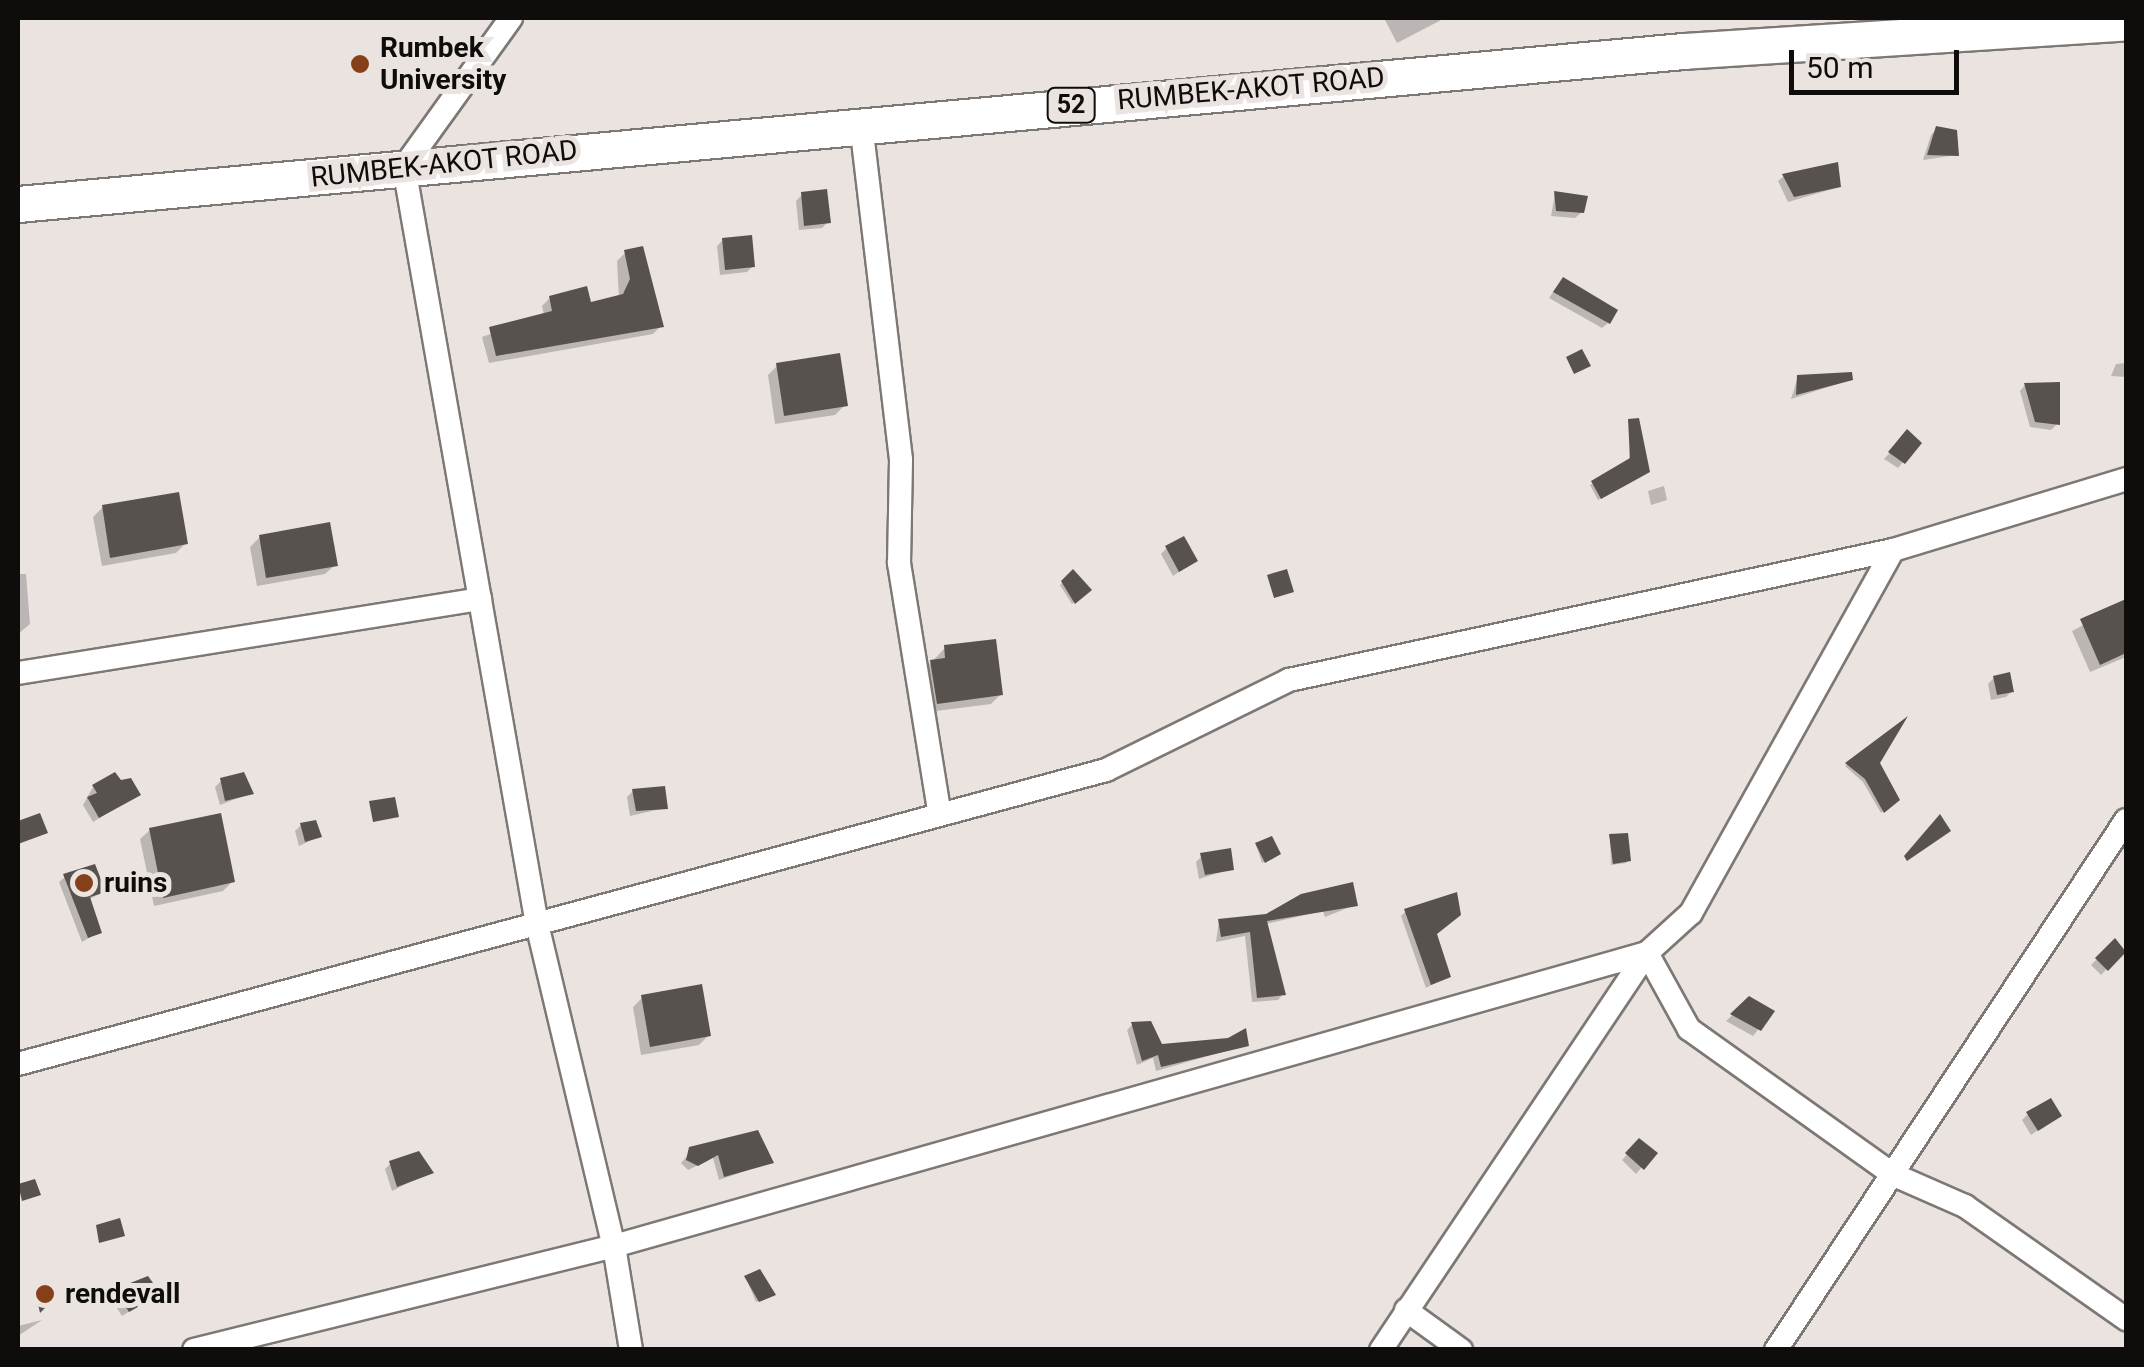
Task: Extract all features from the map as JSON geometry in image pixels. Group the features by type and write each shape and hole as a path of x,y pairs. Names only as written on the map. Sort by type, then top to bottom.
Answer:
{"main road":[{"name":"RUMBEK-AKOT ROAD","path":"18,204 1682,50 2126,22"}],"street":[{"path":"510,18 404,167 537,924 614,1246 631,1350"},
{"path":"861,124 901,460 899,563 938,810"},
{"path":"18,1064 537,924 938,810 1106,770 1288,680 1894,550 2126,479"},
{"path":"1381,1350 1647,953 1691,913 1894,550"},
{"path":"18,673 480,599"},
{"path":"1776,1350 2126,820"},
{"path":"1647,953 1689,1028 1892,1174 1965,1206 2126,1319"},
{"path":"194,1350 614,1246 1647,953"},
{"path":"1406,1310 1460,1350"}],"building":[{"path":"1936,126 1957,130 1959,156 1927,155"},
{"path":"1838,162 1841,187 1794,197 1782,174"},
{"path":"827,189 831,223 804,226 801,192"},
{"path":"1554,191 1588,196 1584,213 1556,211"},
{"path":"752,235 755,267 725,270 722,238"},
{"path":"643,246 664,327 496,356 489,327 552,311 549,296 587,286 591,302 623,294 630,279 624,250"},
{"path":"1563,277 1618,310 1610,324 1553,292"},
{"path":"1582,349 1591,366 1574,374 1566,357"},
{"path":"840,353 848,406 784,416 776,363"},
{"path":"1852,372 1853,380 1796,395 1797,375"},
{"path":"2060,382 2060,425 2035,422 2024,383"},
{"path":"1639,418 1650,472 1601,499 1591,481 1630,458 1628,419"},
{"path":"1907,429 1922,443 1905,464 1888,452"},
{"path":"179,492 188,544 110,558 102,505"},
{"path":"330,522 338,566 266,578 259,535"},
{"path":"1184,536 1198,561 1179,572 1165,546"},
{"path":"1073,569 1092,590 1075,604 1061,581"},
{"path":"1287,569 1294,592 1274,598 1267,575"},
{"path":"2126,599 2126,653 2100,665 2080,619"},
{"path":"996,639 1003,695 937,704 930,660 945,658 944,645"},
{"path":"2010,672 2014,692 1997,695 1993,676"},
{"path":"1908,716 1880,763 1900,800 1884,813 1865,779 1845,763"},
{"path":"115,772 121,780 131,778 141,795 99,818 87,797 97,793 92,785"},
{"path":"244,772 254,794 225,801 220,778"},
{"path":"665,786 668,809 636,811 632,789"},
{"path":"395,797 399,817 373,822 369,801"},
{"path":"40,813 48,833 18,844 18,821"},
{"path":"221,813 235,882 163,898 149,828"},
{"path":"1940,814 1951,831 1907,861 1904,856"},
{"path":"316,820 322,837 305,842 300,823"},
{"path":"1628,833 1631,861 1613,864 1609,834"},
{"path":"1272,836 1281,854 1265,863 1255,843"},
{"path":"1231,848 1234,870 1205,875 1200,853"},
{"name":"ruins","path":"95,864 106,892 90,897 102,933 88,938 63,874"},
{"path":"1353,882 1358,906 1267,921 1286,995 1257,998 1250,932 1221,937 1218,919 1266,914 1301,894"},
{"path":"1457,892 1461,915 1437,934 1451,977 1431,985 1404,909"},
{"path":"2115,938 2126,952 2108,971 2095,958"},
{"path":"702,984 711,1036 650,1047 641,995"},
{"path":"1749,996 1775,1011 1761,1031 1730,1014"},
{"path":"1151,1021 1162,1044 1228,1038 1246,1028 1249,1046 1161,1067 1158,1055 1142,1061 1131,1022"},
{"path":"2051,1098 2062,1116 2038,1131 2026,1112"},
{"path":"758,1130 774,1163 724,1177 718,1155 698,1166 686,1160 689,1147"},
{"path":"1639,1138 1658,1153 1644,1170 1625,1153"},
{"path":"419,1151 434,1173 397,1187 389,1161"},
{"path":"35,1179 41,1195 22,1201 18,1184"},
{"path":"120,1218 125,1236 99,1243 96,1225"},
{"path":"760,1269 776,1295 759,1302 744,1276"},
{"path":"148,1276 161,1294 129,1312 115,1289"},
{"name":"rendevall","path":"48,1285 54,1299 40,1313 35,1290"}],"place":[{"name":"Rumbek University","path":"360,64"},
{"name":"ruins","path":"84,883"},
{"name":"rendevall","path":"45,1294"}]}
